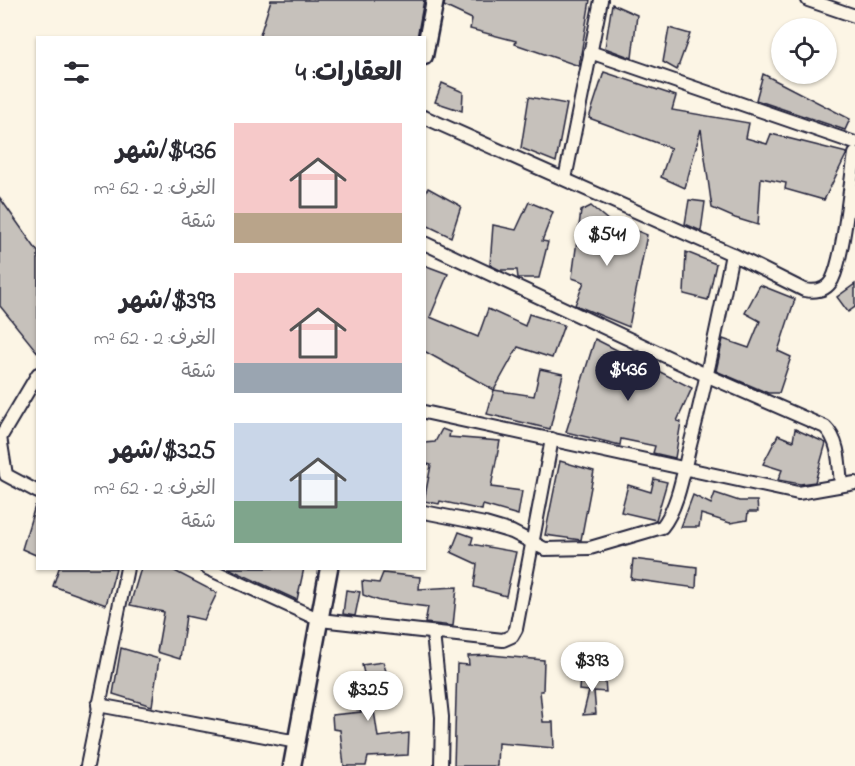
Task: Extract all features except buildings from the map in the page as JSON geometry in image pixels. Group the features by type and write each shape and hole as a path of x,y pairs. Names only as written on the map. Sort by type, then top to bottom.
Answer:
{"street":[{"path":"426,46 435,0"},
{"path":"565,179 601,0"},
{"path":"808,0 855,16"},
{"path":"590,52 855,143"},
{"path":"426,118 732,254 804,290 813,292 823,289 831,280 838,261 855,154"},
{"path":"426,244 708,376 825,427 832,434 836,444 841,485"},
{"path":"426,512 485,524 531,541 545,549 590,548 662,527 668,519 684,468 708,376 732,254"},
{"path":"36,377 0,437 6,475 36,491"},
{"path":"426,412 798,493 855,483"},
{"path":"211,570 320,620 503,640 512,636 516,629 552,439"},
{"path":"87,766 128,570"},
{"path":"292,766 329,570"},
{"path":"433,634 442,717 441,766"},
{"path":"98,705 297,742"}]}
